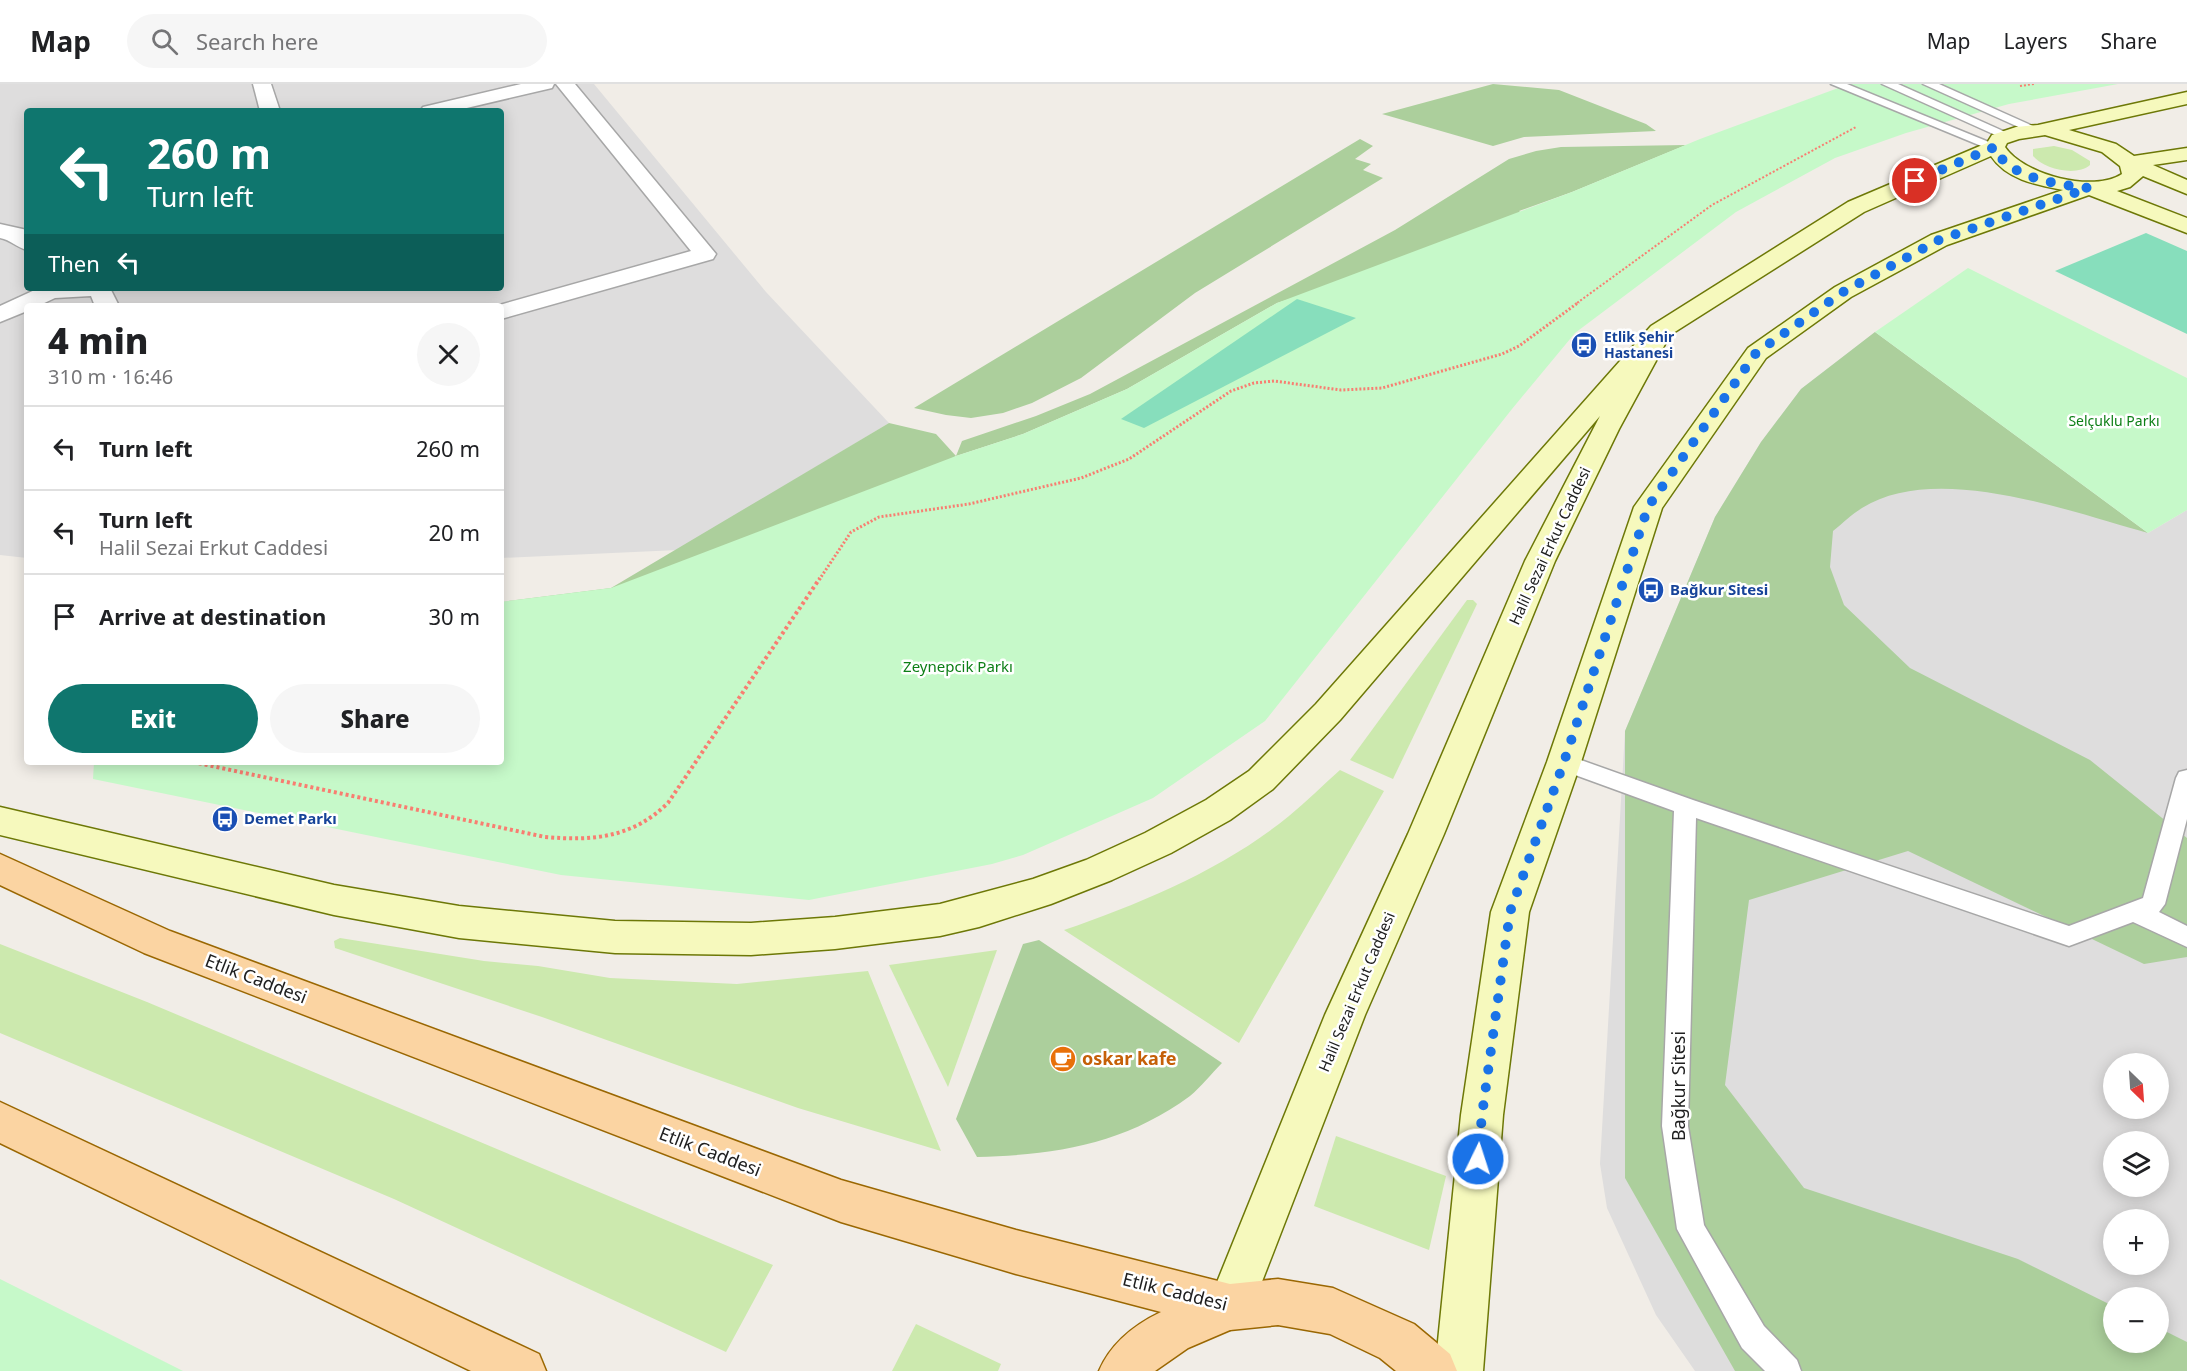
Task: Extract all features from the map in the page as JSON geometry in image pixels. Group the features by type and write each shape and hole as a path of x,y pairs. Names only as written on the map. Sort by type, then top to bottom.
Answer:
{"main road":[{"name":"Halil Sezai Erkut Caddesi","path":"1230,1308 1345,1014 1426,834 1540,561 1606,429 1660,331 1856,207 2000,141 2187,98"},
{"path":"2038,131 2091,141 2109,148 2130,164 2187,188"},
{"path":"2000,141 2005,162 2021,172 2042,180 2089,188 2187,226"},
{"path":"2130,164 2187,154"},
{"path":"1459,1371 1482,1115 1510,912 1564,762 1648,507 1756,353 1843,292 1939,240 2089,188 2110,187 2126,182 2133,176 2130,164"},
{"path":"0,821 334,900 459,922 615,937 751,939 803,936 940,920 979,911 1038,893 1098,870 1158,843 1218,810 1261,780 1328,712 1660,331"},
{"name":"Etlik Caddesi","path":"0,869 157,942 841,1201 1230,1308 1278,1302 1333,1311 1397,1341 1433,1371"},
{"path":"0,1122 522,1371"},
{"path":"1123,1371 1132,1359 1173,1328 1230,1308"}],"street":[{"path":"262,84 269,108"},
{"path":"443,108 545,84"},
{"path":"504,311 705,254 565,84"},
{"path":"0,231 19,234 24,240"},
{"path":"26,303 51,291"},
{"path":"0,315 24,304"}],"lane":[{"path":"1837,84 1902,110 2000,141"},
{"path":"1888,84 2000,141"},
{"path":"1929,84 2038,131"},
{"path":"1564,762 1685,806 2069,936 2153,904 2187,778"},
{"name":"Bağkur Sitesi","path":"1685,806 1676,1126 1691,1229 1753,1337 1786,1371"},
{"path":"2134,911 2187,937"}],"path":[{"path":"1962,97 2034,84"},
{"path":"207,765 545,837 580,841 624,832 659,813 668,804 850,532 879,517 969,504 1081,478 1129,459 1231,391 1254,383 1274,381 1341,390 1382,388 1502,354 1519,346 1712,205 1849,130 1902,110"}],"shaded area":[{"path":"0,84 594,84 766,292 889,423 678,550 504,558 504,303 24,303 24,558 0,555"},
{"name":"Bağkur Sitesi","path":"1875,332 2148,533 2187,510 2187,1371 1695,1371 1656,1315 1607,1208 1600,1164 1625,731 1715,517 1761,442 1801,389"}],"green space":[{"path":"1493,84 1559,90 1646,124 1656,131 1524,137 1493,146 1382,114"},
{"name":"Zeynepcik Parkı","path":"1849,84 2118,84 2009,104 1906,133 1835,158 1736,212 1575,333 1265,721 1153,798 1023,855 992,864 809,900 561,875 93,779 94,765 504,765 504,602 611,588 956,456 1023,434 1127,389 1277,303 1572,192 1700,139"},
{"path":"1360,139 1373,146 1355,159 1371,164 1363,170 1383,178 1195,293 1081,378 1032,403 1003,413 971,418 914,408"},
{"path":"1686,145 1572,192 1519,211 1532,222 1277,303 1127,389 1023,434 956,456 962,441 1036,416 1090,394 1395,230 1509,159 1561,147"},
{"path":"2054,146 2072,150 2090,161 2090,165 2084,169 2060,170 2045,165 2033,156 2033,149"},
{"path":"2146,233 2187,251 2187,334 2055,271"},
{"name":"Selçuklu Parkı","path":"1968,268 2187,378 2187,510 2148,533 1875,332"},
{"path":"1297,299 1356,318 1144,428 1121,419"},
{"path":"1875,332 2148,533 2043,503 2004,495 1965,490 1927,489 1892,495 1862,508 1851,516 1833,531 1830,567 1844,605 1910,668 2090,760 2187,838 2187,957 2144,964 1908,851 1749,900 1725,1085 1804,1188 2018,1259 2103,1301 2103,1353 2169,1353 2169,1333 2187,1342 2187,1371 1735,1371 1625,1178 1625,731 1715,517 1761,442 1801,389"},
{"path":"889,423 936,434 956,456 746,580 504,602 611,588"},
{"path":"1467,600 1473,600 1477,604 1393,779 1350,760"},
{"path":"1340,770 1384,791 1239,1043 1064,930 1152,896 1210,868 1264,835 1289,816"},
{"path":"340,938 610,978 737,984 868,971 941,1151 798,1108 542,1017 335,948 334,941"},
{"path":"1039,940 1222,1063 1190,1096 1140,1126 1115,1136 1062,1149 977,1157 956,1119 1023,944"},
{"path":"0,944 147,1002 773,1265 726,1352 394,1199 0,1033"},
{"path":"997,950 948,1087 889,965"},
{"path":"1336,1136 1446,1176 1429,1250 1314,1206"},
{"path":"0,1279 183,1371 0,1371"},
{"path":"916,1324 1001,1364 998,1371 892,1371"}],"place":[{"name":"Etlik Şehir Hastanesi","path":"1584,345"},
{"name":"Bağkur Sitesi","path":"1651,590"},
{"name":"Demet Parkı","path":"225,819"},
{"name":"oskar kafe","path":"1063,1059"}],"route":[{"path":"1478,1159 1510,912 1564,762 1648,507 1756,353 1843,292 1939,240 2089,188 2042,180 2021,172 2005,162 1995,147 1915,181"}]}
